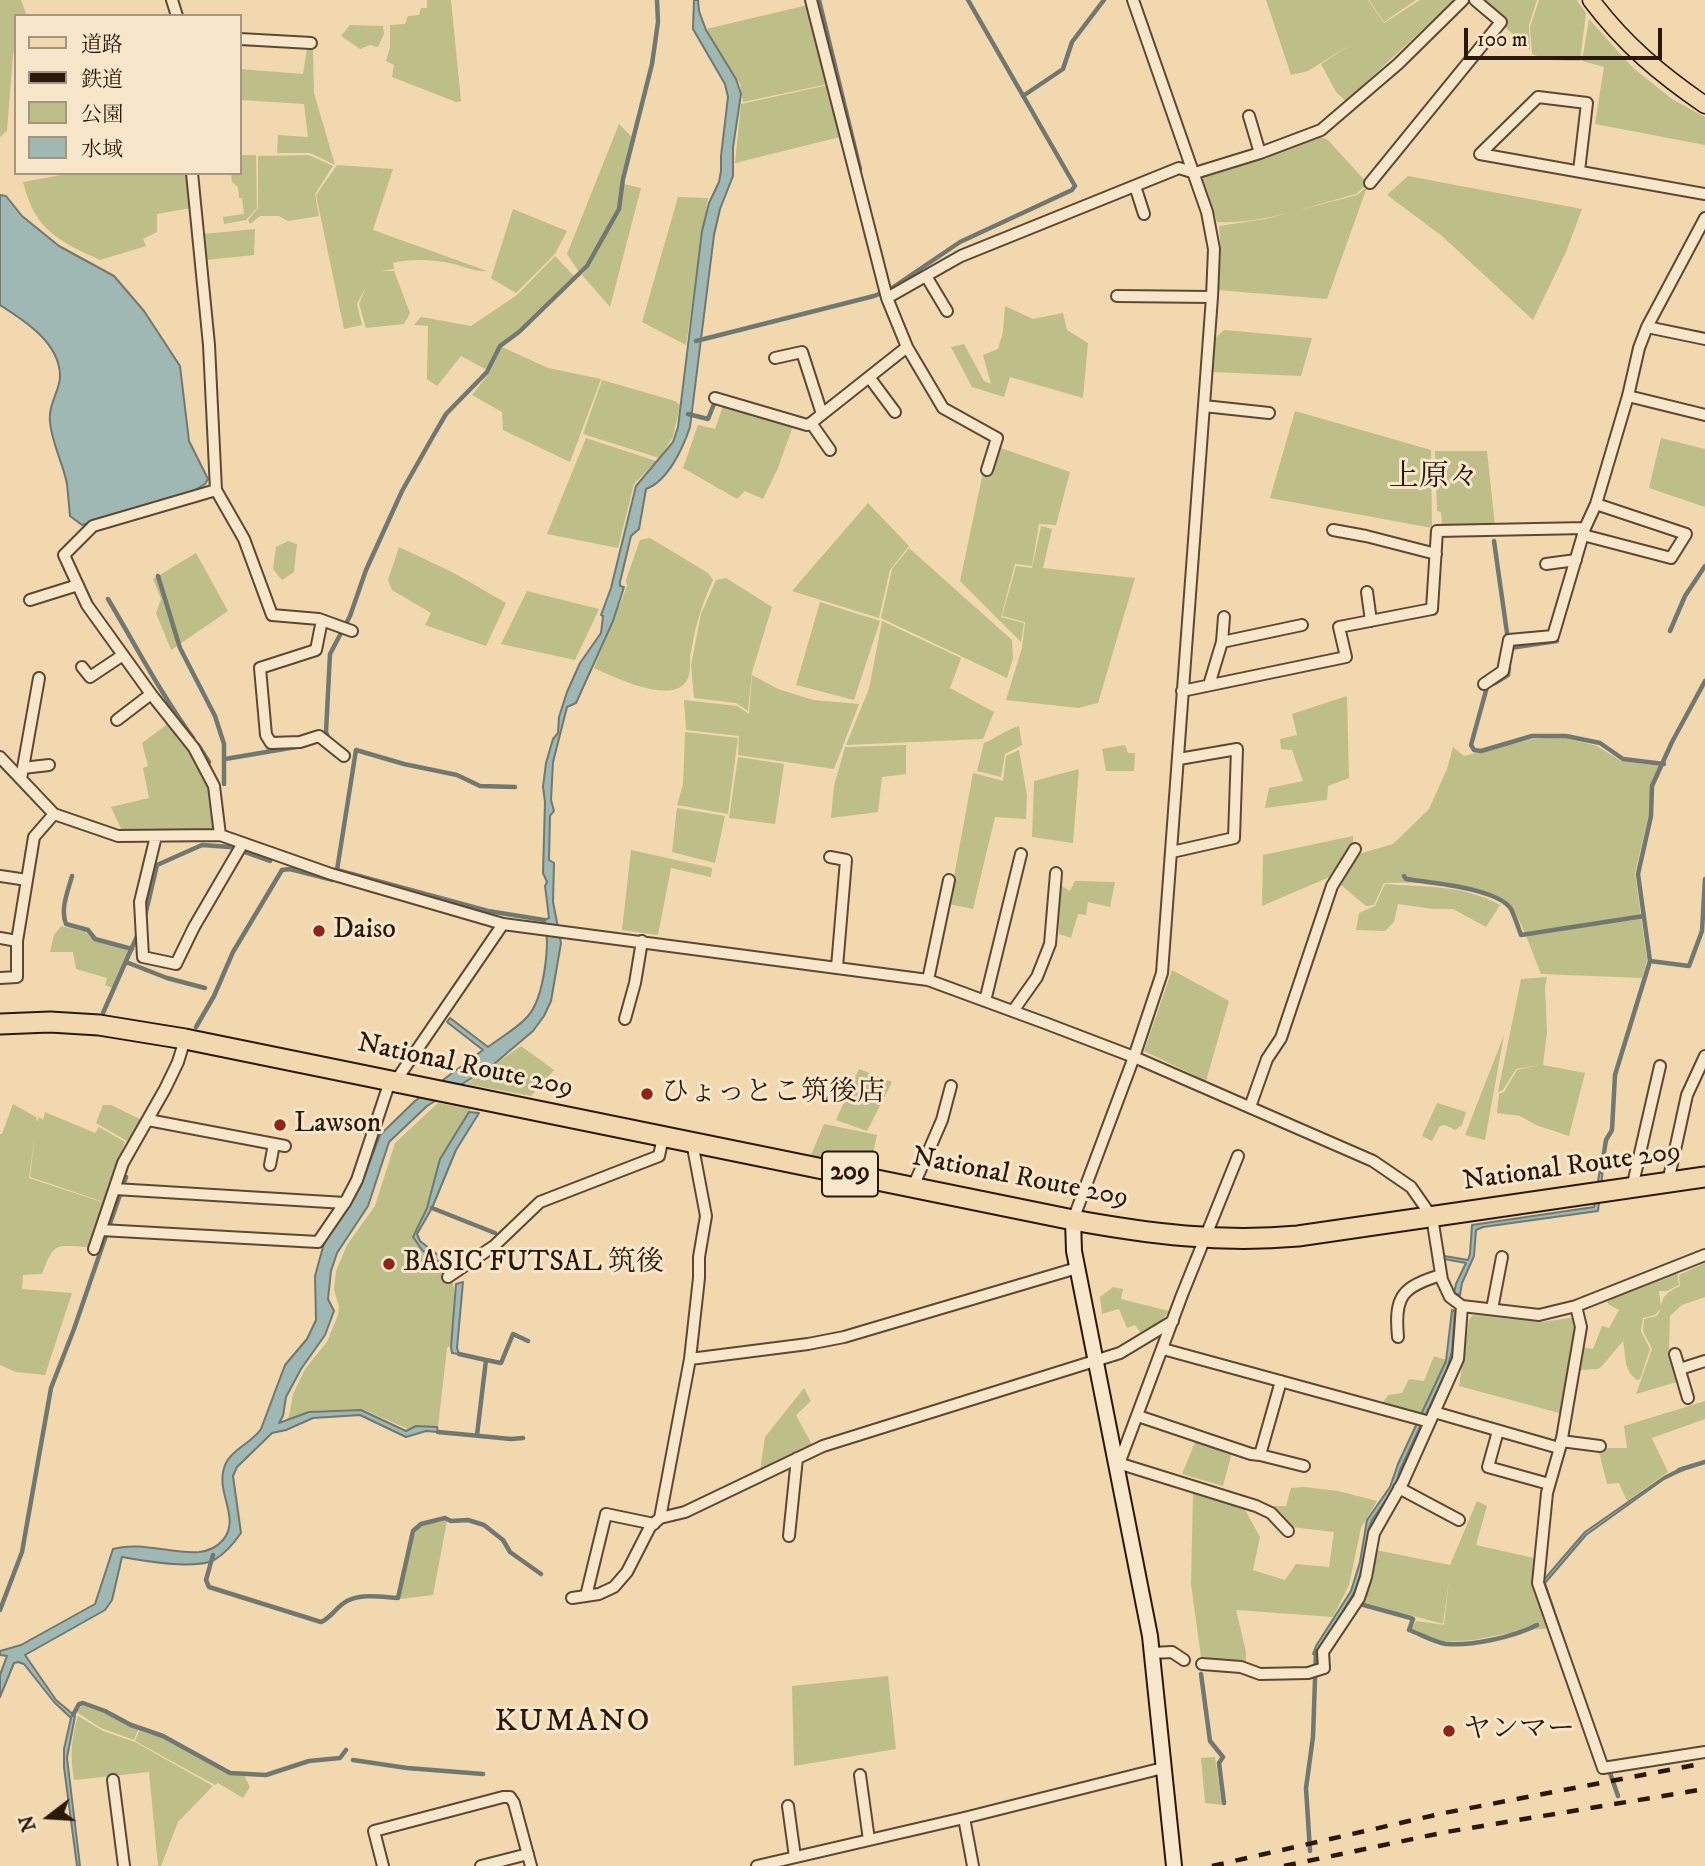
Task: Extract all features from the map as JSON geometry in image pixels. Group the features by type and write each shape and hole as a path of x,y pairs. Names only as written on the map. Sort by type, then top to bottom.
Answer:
{"highway":[{"name":"National Route 209","path":"0,1024 99,1025 185,1039 1073,1220 1205,1239 1258,1240 1298,1236 1705,1177"}],"main road":[{"path":"1591,0 1636,52 1661,75 1705,104"}],"street":[{"path":"811,0 887,298 907,347 943,408 997,438 987,470"},
{"path":"1133,0 1207,212 1214,249 1212,297 1162,973 1134,1057 1073,1220 1077,1268 1119,1466 1152,1653 1174,1866"},
{"path":"887,298 961,256 1179,168 1195,173 1321,130 1398,64 1463,0"},
{"path":"1370,183 1500,22 1475,0"},
{"path":"242,39 311,43"},
{"path":"1579,171 1587,103 1538,97 1480,154 1705,194"},
{"path":"1249,116 1260,153"},
{"path":"192,175 209,345 216,490 244,539 272,615 322,620 352,631"},
{"path":"1135,186 1144,214"},
{"path":"1485,684 1503,671 1509,640 1553,636 1584,532 1596,504 1628,396 1637,354 1647,327 1705,218"},
{"path":"926,276 947,311"},
{"path":"1117,296 1212,297"},
{"path":"1647,327 1705,340"},
{"path":"715,398 807,425 907,347"},
{"path":"775,358 802,352 822,414"},
{"path":"869,377 895,412"},
{"path":"1628,396 1705,415"},
{"path":"1203,406 1269,413"},
{"path":"811,423 830,450"},
{"path":"216,490 93,526 64,555 87,605 150,694 194,748 214,786 220,835"},
{"path":"1182,691 1346,657 1339,626 1432,609 1437,531 1584,532 1671,558 1686,534 1596,504"},
{"path":"1333,530 1436,554"},
{"path":"1546,564 1576,560"},
{"path":"30,600 78,585"},
{"path":"1367,592 1371,621"},
{"path":"1209,685 1222,642 1224,617"},
{"path":"322,620 316,650 260,668 266,736 271,743 300,742 319,736 344,756"},
{"path":"1222,642 1302,625"},
{"path":"82,667 90,677 123,654"},
{"path":"22,773 40,678"},
{"path":"117,720 150,694"},
{"path":"1172,852 1234,838 1237,749 1179,759"},
{"path":"0,757 22,773 54,814 118,836 220,835 331,874 503,924 928,980 1013,1011 1134,1057 1373,1161 1411,1187 1432,1217 1441,1275 1450,1297 1462,1306 1539,1315 1576,1306 1705,1255"},
{"path":"22,773 49,765"},
{"path":"0,978 17,977 17,941 34,837 54,814"},
{"path":"156,836 140,902 143,957 176,964 194,927 243,843"},
{"path":"1250,1107 1267,1059 1281,1038 1332,886 1355,849"},
{"path":"985,1001 1021,854"},
{"path":"830,858 846,860 837,967"},
{"path":"1013,1011 1037,977 1050,944 1056,873"},
{"path":"0,876 27,880"},
{"path":"928,980 948,880"},
{"path":"101,1230 318,1242 357,1180 393,1081 503,924"},
{"path":"0,938 17,941"},
{"path":"625,1019 635,983 642,941"},
{"path":"94,1249 123,1163 178,1062 185,1039"},
{"path":"1668,1182 1687,1095 1705,1056"},
{"path":"1632,1188 1660,1066"},
{"path":"913,1187 942,1120 951,1086"},
{"path":"148,1120 280,1145 270,1165"},
{"path":"448,1277 494,1245 540,1202 659,1156 663,1137"},
{"path":"657,1521 690,1359 699,1256 706,1216 692,1142"},
{"path":"1119,1466 1238,1156"},
{"path":"115,1189 345,1203"},
{"path":"1492,1309 1503,1257"},
{"path":"690,1359 844,1337 1077,1268"},
{"path":"1398,1337 1398,1301 1408,1288 1441,1275"},
{"path":"1202,1664 1241,1667 1260,1674 1308,1674 1324,1668 1323,1652 1359,1598 1374,1533 1399,1488 1458,1360 1462,1306"},
{"path":"1576,1306 1581,1327 1560,1444 1549,1484 1538,1583 1603,1768 1705,1752"},
{"path":"572,1598 599,1594 614,1587 627,1572 650,1527 657,1521 685,1512 846,1437 1120,1353 1173,1321"},
{"path":"1163,1349 1281,1381 1432,1417 1560,1444 1600,1446"},
{"path":"1675,1354 1688,1398"},
{"path":"1680,1368 1705,1362"},
{"path":"1260,1455 1281,1381"},
{"path":"1138,1416 1251,1454 1304,1466"},
{"path":"1498,1431 1488,1467 1549,1484"},
{"path":"789,1536 797,1458"},
{"path":"1119,1466 1256,1506 1271,1513 1288,1531"},
{"path":"1399,1488 1459,1520"},
{"path":"586,1596 606,1514 657,1521"},
{"path":"1152,1653 1172,1652 1184,1660"},
{"path":"757,1866 1163,1768"},
{"path":"860,1775 869,1840"},
{"path":"113,1780 124,1866"},
{"path":"383,1866 374,1831 503,1797 510,1797 514,1803 531,1866"},
{"path":"788,1806 795,1857"},
{"path":"964,1818 973,1866"},
{"path":"481,1866 528,1854"}],"green space":[{"path":"0,0 21,0 26,14 14,14 14,53 7,131 0,137"},
{"path":"427,0 451,0 461,101 456,102 392,77 394,65 386,61 390,47 390,25 405,24 408,16 419,15 421,8 427,8"},
{"path":"1266,0 1368,0 1384,23 1420,0 1454,0 1346,101 1336,92 1321,64 1356,41 1308,71 1291,75"},
{"path":"1369,0 1416,0 1384,22"},
{"path":"1484,0 1537,0 1529,25 1530,50 1505,27 1503,18"},
{"path":"1539,0 1577,0 1586,13 1580,61 1548,60 1532,54 1530,27"},
{"path":"808,5 828,84 743,102 740,84 706,29"},
{"path":"1589,19 1633,68 1672,99 1705,117 1705,145 1595,124 1604,67 1582,61"},
{"path":"350,25 383,26 384,34 378,47 370,45 360,49 341,36"},
{"path":"307,49 313,50 314,93 335,165 310,153 277,153 278,135 308,137 304,104 242,100 242,69 303,74"},
{"path":"828,85 840,137 735,163 741,104"},
{"path":"619,124 632,137 621,178 618,208 587,265 579,272 567,254"},
{"path":"1319,136 1328,140 1368,184 1356,194 1287,213 1251,220 1217,222 1202,176 1275,154"},
{"path":"242,155 256,155 257,208 246,220 224,224 223,217 244,214 238,187 232,182 231,175 242,175"},
{"path":"309,155 333,166 315,194 319,216 288,221 279,216 260,216 250,224 248,220 258,208 258,156"},
{"path":"337,165 393,169 373,230 487,271 432,261 408,260 393,263 394,269 381,271 394,271 410,313 404,324 366,328 359,304 366,287 357,304 362,325 344,329 316,195"},
{"path":"61,175 188,175 191,208 157,214 157,232 143,239 146,246 100,260 50,232 34,212 23,182"},
{"path":"1408,176 1582,209 1566,252 1533,320 1442,236 1387,195"},
{"path":"624,184 641,188 610,307 582,275 620,210"},
{"path":"1367,187 1327,299 1217,290 1221,254 1219,226 1265,219 1357,195"},
{"path":"678,197 708,198 686,345 642,322"},
{"path":"513,209 567,231 555,254 516,293 491,278"},
{"path":"255,229 254,255 206,260 203,234"},
{"path":"555,256 574,276 519,331 498,345 487,370 461,356 437,386 427,379 428,326 414,325 421,317 471,326 517,295"},
{"path":"1005,306 1033,319 1063,313 1067,330 1088,343 1083,398 1010,377 1004,397 972,387 951,347 964,344 984,381 991,384 983,355 998,349 1003,332"},
{"path":"1224,330 1312,338 1301,376 1213,372 1214,339"},
{"path":"502,347 548,368 601,379 570,462 503,430 502,412 472,395 490,372"},
{"path":"602,380 675,401 680,405 673,437 659,458 583,434"},
{"path":"723,406 793,426 763,499 745,491 737,499 683,468 698,425 715,429"},
{"path":"1295,411 1431,450 1432,528 1270,498"},
{"path":"586,438 656,461 634,484 618,548 547,534"},
{"path":"1661,438 1705,449 1705,507 1649,488"},
{"path":"989,444 1070,472 1056,525 1039,524 1032,566 1015,564 1001,617 1024,623 1021,642 960,581"},
{"path":"1435,451 1487,451 1495,526 1442,526 1441,512 1437,511"},
{"path":"868,503 909,546 890,570 879,618 792,591"},
{"path":"1041,526 1052,529 1043,568 1135,578 1098,703 1078,708 1006,700 1022,648 1025,622 1002,616 1016,566 1032,568"},
{"path":"650,538 708,573 713,580 697,624 688,678 681,687 671,690 628,683 594,668 627,586 626,580 640,540"},
{"path":"288,541 297,544 294,572 282,580 273,569 276,547"},
{"path":"399,547 454,573 506,603 486,646 425,625 431,613 392,590 388,580"},
{"path":"909,548 1012,640 1013,658 1007,678 881,618 892,569"},
{"path":"196,553 228,611 171,650 156,613 161,599 153,579"},
{"path":"726,578 772,607 752,672 748,711 736,703 694,698 691,665 701,614 716,580"},
{"path":"527,591 599,609 575,660 501,644"},
{"path":"820,602 880,621 854,700 796,685"},
{"path":"882,621 961,658 950,688 994,712 983,739 846,745 869,689"},
{"path":"752,675 778,689 813,700 859,704 834,769 738,755 739,736 686,730 684,700 737,706 749,714"},
{"path":"1347,696 1349,778 1328,786 1327,800 1265,808 1269,788 1303,781 1292,750 1281,749 1280,739 1297,735 1292,714"},
{"path":"169,723 191,750 211,787 217,831 123,833 111,807 149,798 143,768 148,766 142,743"},
{"path":"1019,726 1022,745 1005,754 1001,777 977,771 984,743"},
{"path":"685,732 738,738 728,814 677,805 683,785"},
{"path":"1562,737 1597,746 1621,761 1661,766 1651,785 1649,814 1635,873 1647,960 1642,978 1541,974 1513,910 1488,893 1453,885 1384,883 1374,905 1366,906 1340,884 1355,855 1393,844 1429,809 1447,769 1453,747 1464,756 1533,739"},
{"path":"906,745 906,774 882,777 878,812 831,818 834,786 845,747"},
{"path":"1125,745 1128,753 1135,753 1134,771 1106,771 1102,749"},
{"path":"1019,750 1027,795 1026,819 995,817 973,909 949,904 973,773 1003,781 1006,756"},
{"path":"738,757 784,764 775,824 729,818"},
{"path":"1079,769 1073,843 1032,837 1034,781"},
{"path":"677,808 725,816 715,863 672,852"},
{"path":"1353,836 1353,846 1334,875 1262,906 1263,855"},
{"path":"631,850 712,868 711,877 671,868 658,935 622,930"},
{"path":"1075,881 1115,882 1110,907 1088,902 1086,915 1078,914 1071,938 1059,934 1057,890 1060,885 1070,891"},
{"path":"1385,884 1459,890 1487,898 1500,905 1486,927 1453,909 1398,904 1394,922 1385,931 1356,930 1359,913 1375,906"},
{"path":"61,926 86,932 90,937 129,951 112,988 105,985 107,978 76,969 73,952 50,952 54,935"},
{"path":"1172,970 1229,1001 1206,1081 1144,1051"},
{"path":"1547,977 1547,1032 1543,1065 1585,1073 1569,1136 1536,1125 1520,1116 1497,1113 1499,1094 1504,1092 1517,1070 1540,1065 1516,1069 1503,1090 1498,1092 1521,979"},
{"path":"1504,1035 1485,1140 1465,1135"},
{"path":"521,1046 554,1070 531,1096 466,1084"},
{"path":"859,1069 892,1082 867,1131 836,1120"},
{"name":"BASIC FUTSAL 筑後","path":"438,1103 471,1109 440,1158 429,1201 413,1236 423,1251 447,1270 453,1285 451,1345 447,1348 438,1427 416,1425 408,1429 362,1409 311,1411 284,1422 289,1416 293,1394 305,1369 327,1342 338,1315 339,1306 334,1290 336,1271 347,1245 375,1206 395,1143"},
{"path":"1437,1103 1466,1112 1462,1125 1455,1130 1445,1125 1440,1126 1432,1141 1422,1136"},
{"path":"13,1104 36,1117 37,1122 39,1117 43,1120 45,1112 95,1133 99,1127 125,1142 104,1202 30,1177 35,1134 29,1178 105,1203 90,1247 58,1247 50,1255 42,1274 23,1275 22,1289 72,1293 45,1375 16,1372 0,1365 0,1134"},
{"path":"103,1105 111,1105 142,1120 127,1141 96,1123"},
{"path":"824,1124 877,1135 870,1166 811,1155"},
{"path":"1705,1263 1705,1297 1682,1305 1670,1316 1669,1348 1677,1382 1636,1394 1652,1349 1643,1331 1644,1319 1657,1316 1661,1308 1655,1315 1643,1318 1641,1331 1650,1349 1640,1379 1637,1380 1629,1372 1623,1341 1598,1369 1578,1370 1581,1347 1593,1349 1602,1326 1609,1328 1619,1310 1608,1304 1607,1296 1674,1270 1677,1272 1679,1285 1667,1291 1659,1291 1661,1307 1667,1294 1680,1286 1679,1275"},
{"path":"1113,1287 1123,1289 1121,1299 1169,1311 1162,1321 1140,1332 1135,1325 1127,1328 1119,1309 1102,1314 1100,1297"},
{"path":"1473,1315 1542,1322 1576,1317 1579,1328 1563,1414 1459,1386 1469,1320"},
{"path":"1434,1356 1453,1362 1429,1418 1380,1406 1388,1395 1402,1393 1409,1379 1424,1381"},
{"path":"804,1388 811,1401 796,1415 812,1445 760,1471 765,1437"},
{"path":"1705,1401 1705,1419 1652,1438 1645,1424 1668,1472 1627,1501 1619,1483 1607,1484 1598,1448 1627,1448 1624,1426"},
{"path":"1196,1440 1232,1452 1223,1486 1182,1474"},
{"path":"1291,1488 1338,1491 1377,1501 1361,1528 1349,1585 1333,1617 1236,1610 1246,1652 1246,1664 1201,1657 1191,1584 1193,1493 1244,1508 1260,1537 1253,1570 1285,1580 1296,1564 1329,1567 1334,1532 1291,1527 1270,1506 1286,1506"},
{"path":"1477,1501 1487,1506 1476,1545 1538,1559 1552,1628 1444,1642 1411,1629 1416,1621 1444,1625 1449,1580 1443,1624 1362,1602 1376,1550 1450,1565"},
{"path":"447,1521 433,1595 400,1599 412,1536 422,1525"},
{"path":"888,1676 896,1749 794,1766 792,1686"},
{"path":"82,1705 138,1730 134,1740 101,1728 78,1713"},
{"path":"78,1716 103,1731 135,1742 213,1786 178,1822 161,1866 158,1866 149,1772 74,1780 72,1748"},
{"path":"139,1731 162,1737 229,1775 244,1775 250,1787 243,1798 218,1783 215,1785 135,1741"},
{"path":"1215,1757 1222,1805 1205,1803 1201,1758"}],"water":[{"path":"694,0 698,0 706,30 736,79 741,94 733,147 733,176 720,209 714,235 690,427 679,454 668,471 646,489 639,529 631,536 620,582 620,586 624,587 613,621 576,703 567,707 553,762 551,800 554,811 550,816 549,860 554,863 553,902 561,943 551,1001 533,1031 494,1064 427,1106 389,1142 368,1206 337,1253 331,1271 328,1299 334,1311 325,1335 301,1369 286,1397 279,1423 309,1412 361,1410 406,1431 416,1426 437,1427 438,1432 426,1431 406,1437 360,1415 313,1418 272,1433 237,1467 233,1476 241,1533 226,1551 214,1560 194,1564 169,1564 122,1557 112,1600 105,1610 25,1655 56,1700 75,1716 67,1758 80,1866 77,1866 64,1767 64,1749 71,1718 54,1702 24,1664 18,1662 14,1663 0,1697 0,1675 7,1656 0,1655 0,1651 21,1645 95,1604 113,1549 134,1546 199,1552 218,1545 223,1540 230,1523 223,1487 224,1468 230,1456 261,1429 285,1365 307,1339 316,1320 315,1276 326,1236 360,1188 380,1135 415,1101 483,1050 447,1022 450,1018 488,1047 528,1016 534,1008 542,984 547,942 544,920 549,918 545,886 547,882 543,873 543,787 546,763 553,739 558,733 559,717 567,692 580,663 601,633 601,615 611,588 636,486 673,442 678,427 702,231 721,171 728,97 725,84 693,29"},
{"path":"0,195 6,196 22,216 59,246 114,276 144,311 180,366 189,441 208,479 205,484 190,493 82,525 70,516 67,484 50,422 60,376 58,364 54,353 39,334 0,305"},
{"path":"469,1112 479,1113 456,1150 432,1208 417,1234 420,1241 452,1266 448,1269 422,1250 413,1237 427,1208 440,1159"},
{"path":"1600,1169 1603,1169 1598,1211 1476,1230 1474,1256 1462,1283 1460,1295 1454,1293 1466,1263 1444,1259 1444,1256 1468,1260 1472,1225 1594,1207"},
{"path":"463,1282 457,1348 459,1354 452,1353 451,1347 456,1284"},
{"path":"1452,1310 1455,1311 1452,1351 1447,1369 1400,1470 1395,1487 1372,1520 1368,1531 1366,1557 1355,1591 1318,1654 1313,1654 1351,1591 1360,1562 1367,1520 1390,1487 1446,1361"},
{"path":"1684,1467 1685,1469 1664,1479 1586,1535 1545,1583 1567,1648 1565,1649 1542,1582 1585,1532 1664,1477"}],"waterway":[{"path":"329,740 326,732 330,654 350,616 366,570 402,491 446,414 487,372 500,346 519,332 587,266 619,209 623,179 652,64 658,22 657,0"},
{"path":"819,0 860,169"},
{"path":"696,341 889,290 960,242 1072,190 1075,186 968,0"},
{"path":"1023,96 1063,69 1072,42 1104,0"},
{"path":"688,414 708,419 714,404"},
{"path":"1494,541 1508,640"},
{"path":"1670,631 1685,596 1705,566"},
{"path":"158,576 180,648 215,716 224,744 224,784"},
{"path":"108,599 159,687 193,738"},
{"path":"1510,648 1557,641"},
{"path":"1495,683 1508,675 1509,668"},
{"path":"1601,1172 1606,1140 1612,1130 1615,1075 1650,961 1638,874 1651,816 1652,786 1705,681"},
{"path":"1487,687 1471,745 1474,750 1481,751 1532,736 1566,736 1600,743 1623,759 1664,764"},
{"path":"198,745 209,762"},
{"path":"225,759 296,747"},
{"path":"515,787 480,786 457,775 356,750 337,870 488,911 544,920"},
{"path":"145,916 157,865 202,845 230,847 270,861"},
{"path":"196,1027 214,996 233,952 282,870 290,869 333,880"},
{"path":"72,876 64,906 66,924 88,930 95,939 132,949"},
{"path":"1404,876 1406,879 1463,888 1492,896 1511,909 1521,935 1644,916"},
{"path":"1650,961 1689,966 1702,931 1705,879"},
{"path":"103,1013 138,934"},
{"path":"126,962 167,978 205,988"},
{"path":"0,1610 22,1552 51,1388 126,1177"},
{"path":"432,1208 495,1233"},
{"path":"477,1435 486,1360 501,1363 513,1334 528,1341"},
{"path":"459,1354 486,1360"},
{"path":"438,1432 523,1438"},
{"path":"1679,1470 1705,1462"},
{"path":"213,1555 206,1580 209,1587 321,1622 343,1603 359,1597 398,1598 413,1531 421,1524 445,1518 484,1525 503,1540 510,1552 541,1574"},
{"path":"1360,1604 1411,1618 1413,1619 1409,1630 1446,1644 1493,1640 1537,1625"},
{"path":"1310,1851 1306,1788 1313,1737 1316,1651"},
{"path":"1201,1674 1210,1741 1223,1757 1219,1763 1224,1803"},
{"path":"73,1715 79,1704 83,1703 105,1711 131,1725 163,1736 230,1773 266,1775 309,1761 340,1758 346,1750"},
{"path":"353,1760 407,1768 483,1774"},
{"path":"1608,1767 1618,1796"}],"railway":[{"path":"1212,1866 1444,1813 1705,1763"},
{"path":"1284,1866 1446,1832 1705,1789"}],"place":[{"name":"Daiso","path":"319,931"},
{"name":"ひょっとこ筑後店","path":"647,1094"},
{"name":"Lawson","path":"280,1125"},
{"name":"BASIC FUTSAL 筑後","path":"389,1264"},
{"name":"ヤンマー","path":"1449,1731"}],"district":[{"name":"上原々","path":"1434,479"},
{"name":"KUMANO","path":"573,1723"}]}
